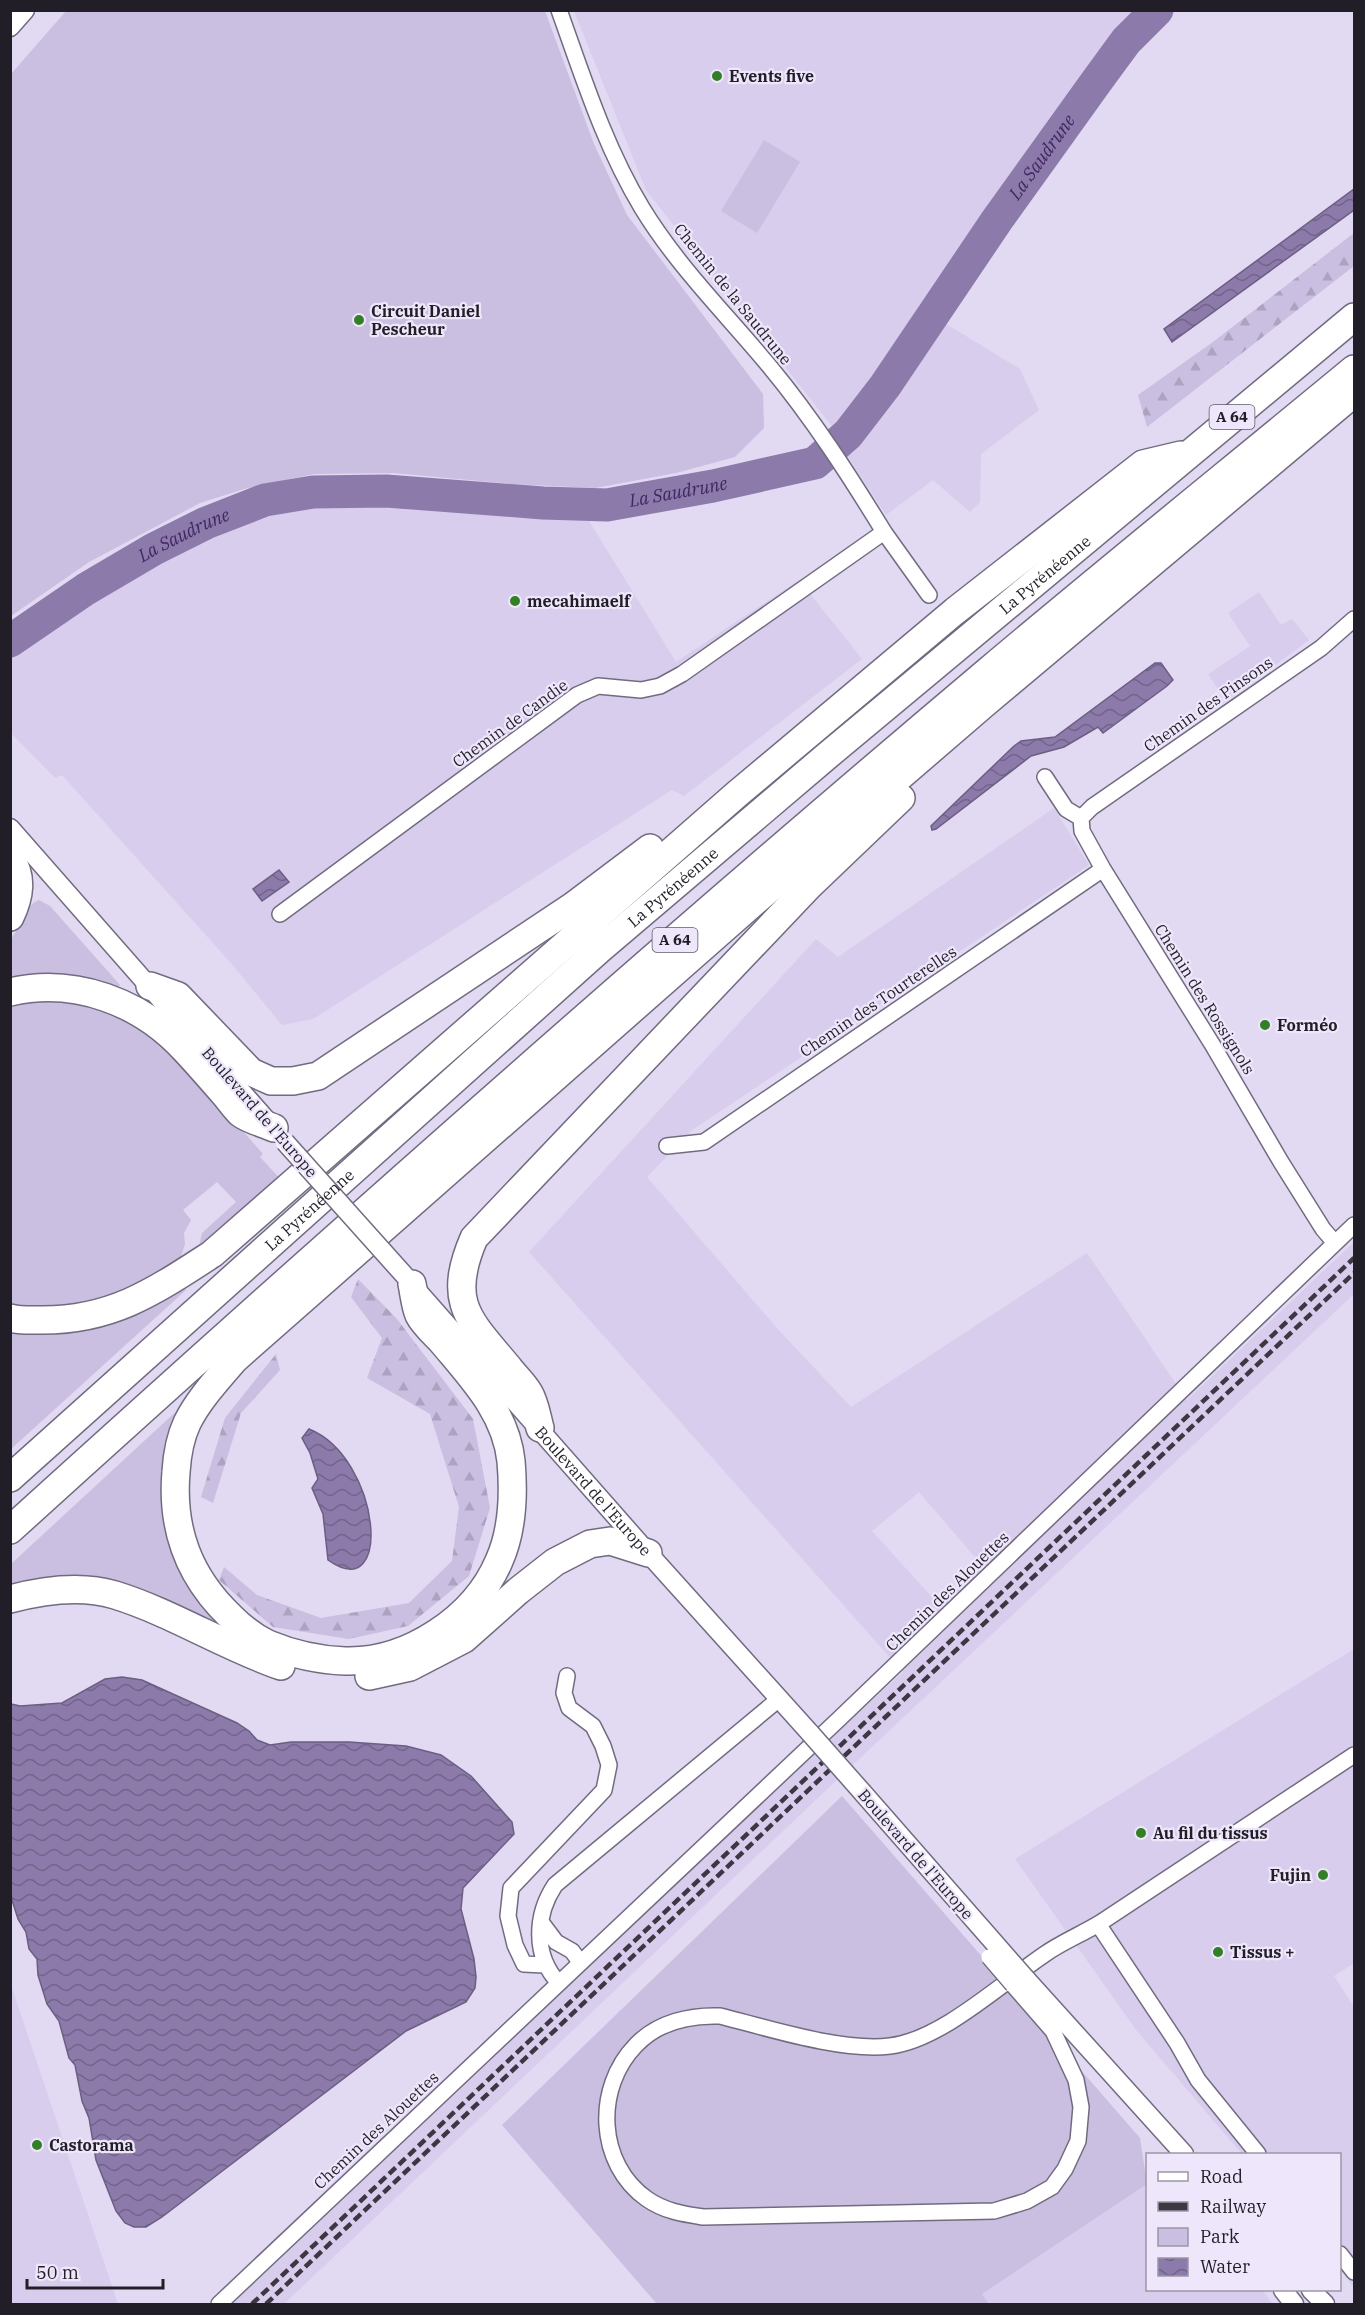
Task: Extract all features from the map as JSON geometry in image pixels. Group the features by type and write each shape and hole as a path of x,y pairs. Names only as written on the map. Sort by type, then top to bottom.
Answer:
{"highway":[{"name":"La Pyrénéenne","path":"10,1478 600,949 1354,317"},
{"name":"A 64","path":"10,1530 399,1181 632,977 990,669 1354,369"},
{"path":"408,1280 420,1316 486,1395 502,1423 510,1458 513,1496 510,1526 500,1560 485,1587 465,1613 418,1642 387,1655 347,1661 312,1658 267,1643 238,1624 214,1600 193,1569 178,1533 174,1494 177,1457 187,1423 207,1392 234,1360 746,909 1354,393"},
{"path":"10,1318 71,1320 120,1308 166,1284 212,1254 736,794 955,611 1143,464 1188,454"},
{"path":"540,1428 529,1393 471,1321 463,1301 462,1278 466,1256 474,1238 809,886 971,732 984,705"},
{"path":"150,986 178,996 251,1072 271,1081 292,1081 318,1076 573,906 710,803 736,794"},
{"path":"10,857 17,867 20,882 17,904 10,917"},
{"path":"10,992 30,987 60,987 90,992 123,1003 158,1024 184,1048 241,1113 280,1135"},
{"path":"10,1599 32,1593 72,1589 114,1594 260,1659 299,1673 333,1677 366,1677 411,1667 464,1639 555,1562 590,1544 610,1541 648,1553"}],"street":[{"path":"10,27 25,10"},
{"name":"Chemin de la Saudrune","path":"559,10 612,150 642,207 678,261 771,368 826,441 884,532"},
{"path":"884,532 929,595"},
{"name":"Chemin de Candie","path":"280,914 578,694 598,686 641,690 660,686 682,674 884,532"},
{"name":"Chemin des Pinsons","path":"1081,818 1092,807 1321,648 1354,619"},
{"path":"1045,777 1066,809 1081,818"},
{"name":"Chemin des Rossignols","path":"1081,818 1082,831 1103,869 1212,1044 1281,1162 1323,1229 1335,1243"},
{"name":"Boulevard de l'Europe","path":"10,828 979,1926 993,1952 1182,2153"},
{"name":"Chemin des Tourterelles","path":"667,1146 704,1143 1103,869"},
{"name":"Chemin des Alouettes","path":"219,2304 839,1719 1354,1225"},
{"path":"544,1965 524,1964 515,1945 507,1916 511,1888 604,1790 609,1765 593,1726 569,1708 564,1693 567,1676"},
{"path":"558,1983 544,1965 539,1942 542,1911 555,1885 779,1699"},
{"path":"1020,1982 1053,2031 1076,2080 1081,2108 1078,2141 1065,2169 1052,2187 1027,2201 994,2211 703,2217 682,2214 648,2200 621,2173 612,2153 606,2112 615,2075 636,2044 662,2027 685,2019 720,2016 848,2045 890,2046 911,2042 930,2034 1047,1953 1098,1924 1354,1755"},
{"path":"541,1922 556,1942 572,1951 580,1962"},
{"path":"1098,1924 1177,2043 1198,2080 1257,2153"},
{"path":"1341,2255 1354,2272"},
{"path":"1284,2291 1294,2304"},
{"path":"1313,2291 1324,2304"}],"shaded area":[{"path":"574,11 1137,11 1115,32 838,434 646,190"},
{"path":"943,322 1020,369 1039,410 981,454 980,502 970,512 933,480 886,515 844,451"},
{"path":"365,498 589,521 676,662 799,580 862,659 684,796 672,790 313,1019 282,1025 230,962 62,775 55,778 11,733 10,652 97,591 217,525 277,507"},
{"path":"1259,592 1281,625 1292,619 1309,640 1226,701 1208,674 1250,646 1228,613"},
{"path":"1054,808 1089,865 692,1130 647,1177 775,1326 851,1407 1087,1253 1187,1400 1354,1242 1354,1294 284,2304 232,2304 903,1672 529,1252 816,939 838,957","holes":["919,1492 981,1564 940,1606 872,1531"]},
{"path":"1354,1649 1354,1963 1334,1976 1354,2007 1354,2288 1341,2271 1341,2153 1241,2153 1137,2031 1015,1859"},
{"name":"Castorama","path":"11,1985 118,2304 11,2304"},
{"path":"1146,2185 1146,2291 1263,2291 1273,2304 989,2304 982,2294"}],"green space":[{"name":"Circuit Daniel Pescheur","path":"67,10 545,11 594,144 627,215 763,394 764,428 735,457 676,473 595,488 512,484 393,473 314,474 244,489 200,503 89,562 11,616 11,74"},
{"path":"764,140 800,162 757,233 721,211"},
{"path":"1354,233 1354,266 1147,427 1138,395 1213,342"},
{"path":"39,900 50,906 120,985 117,989 11,981 11,939 30,906"},
{"path":"53,998 109,1010 164,1042 263,1154 260,1157 283,1182 199,1247 202,1233 236,1202 217,1182 183,1210 191,1220 184,1233 185,1244 179,1262 127,1291 100,1300 50,1310 11,1306 11,1004"},
{"path":"358,1279 397,1319 473,1419 490,1508 469,1576 408,1626 349,1639 273,1627 219,1580 224,1567 257,1595 321,1618 409,1603 452,1561 459,1507 430,1414 367,1378 382,1338 351,1297"},
{"path":"183,1285 186,1290 11,1449 11,1328"},
{"path":"276,1354 280,1370 241,1413 213,1503 201,1497 225,1418"},
{"path":"195,1394 164,1447 173,1448 171,1526 260,1646 209,1622 11,1587 11,1564"},
{"path":"842,1796 1140,2138 1146,2185 982,2294 989,2304 657,2304 502,2125"}],"water":[{"path":"1354,189 1354,210 1172,342 1164,329"},
{"path":"1155,663 1161,663 1173,680 1167,686 1103,733 1098,727 1064,747 1031,756 932,830 931,826 1014,746 1021,741 1055,737"},
{"path":"279,870 289,882 262,901 253,889"},
{"path":"309,1429 333,1445 352,1468 364,1496 370,1523 370,1547 363,1563 349,1569 328,1560 323,1514 312,1488 318,1479 310,1453 302,1438"},
{"path":"122,1677 142,1680 237,1723 257,1740 270,1745 291,1742 349,1742 406,1746 441,1755 471,1776 512,1822 514,1834 463,1888 461,1909 474,1959 476,1977 475,1988 466,2002 406,2031 146,2227 134,2227 125,2223 116,2211 96,2160 89,2118 82,2101 75,2065 69,2058 59,2021 47,2004 38,1975 37,1959 29,1949 26,1932 18,1919 10,1894 11,1704 20,1706 62,1703 105,1679"}],"waterway":[{"name":"La Saudrune","path":"10,641 86,589 154,549 206,523 265,500 313,492 386,491 543,503 607,505 713,486 815,463 848,434 885,386 997,220 1096,82 1126,41 1157,10"}],"railway":[{"path":"252,2304 1354,1258"},
{"path":"266,2304 1354,1273"}],"place":[{"name":"Events five","path":"717,76"},
{"name":"Circuit Daniel Pescheur","path":"359,320"},
{"name":"mecahimaelf","path":"515,601"},
{"name":"Forméo","path":"1265,1025"},
{"name":"Au fil du tissus","path":"1141,1833"},
{"name":"Fujin","path":"1323,1875"},
{"name":"Tissus +","path":"1218,1952"},
{"name":"Castorama","path":"37,2145"}]}
